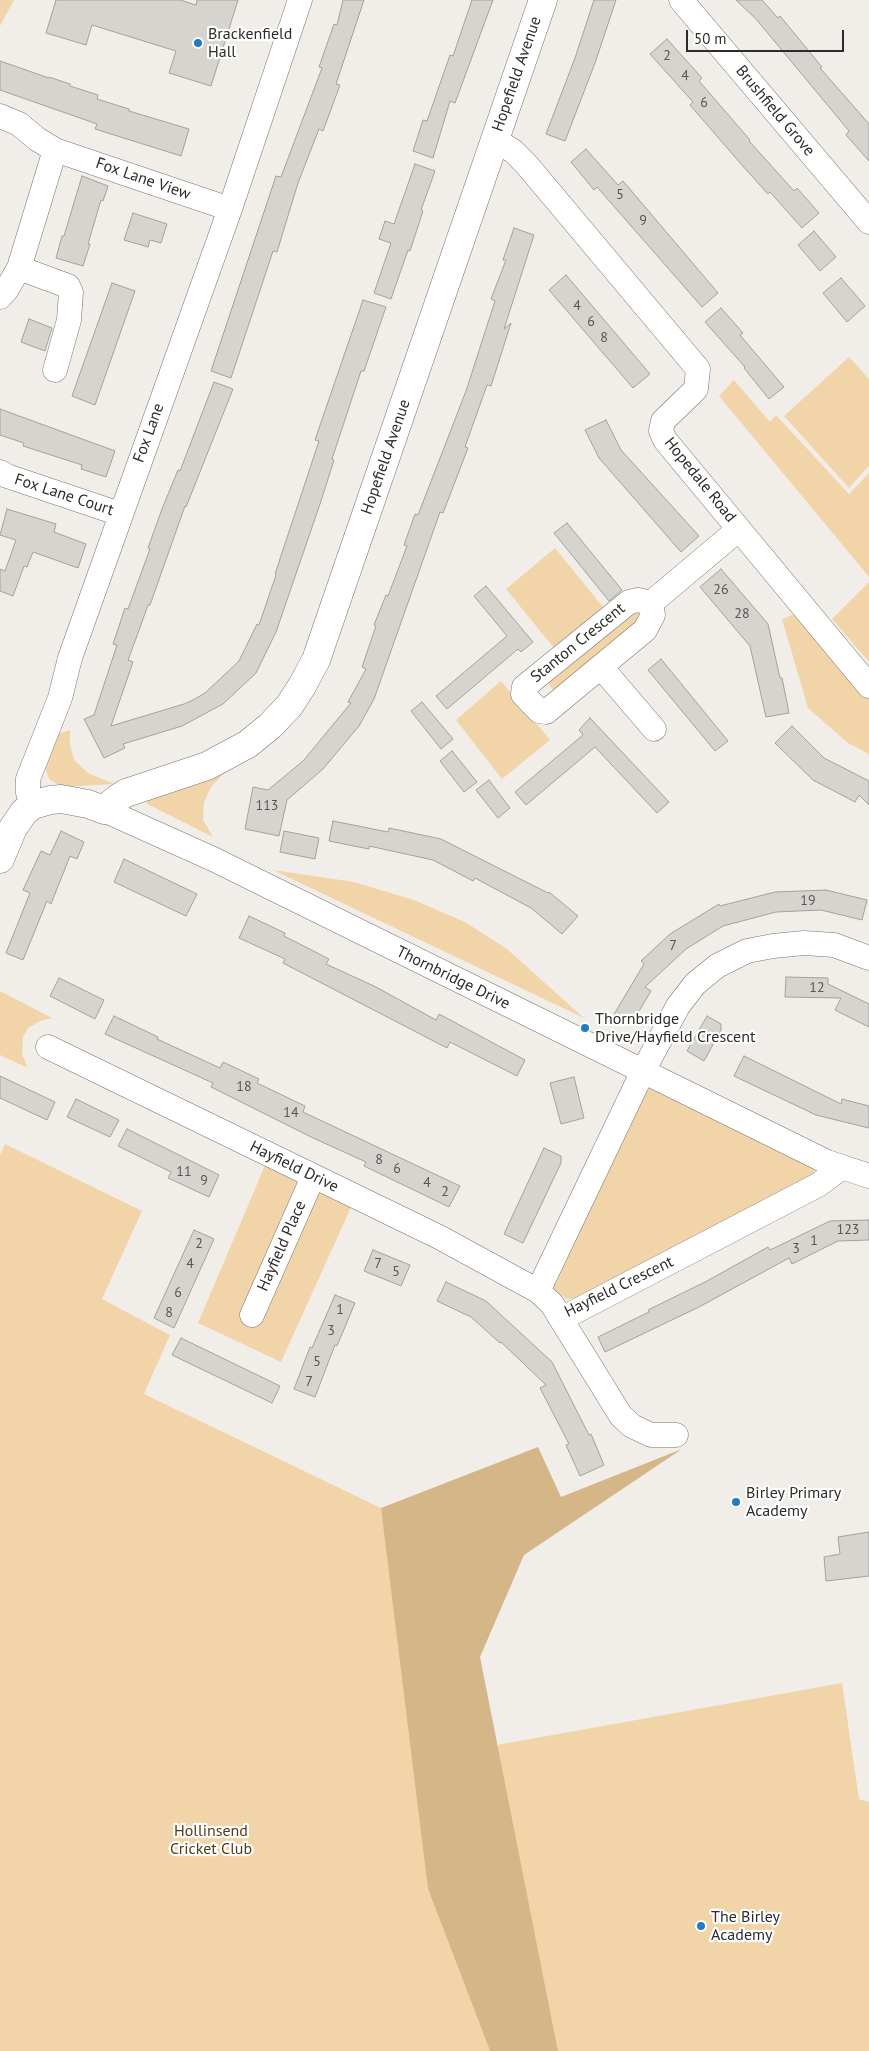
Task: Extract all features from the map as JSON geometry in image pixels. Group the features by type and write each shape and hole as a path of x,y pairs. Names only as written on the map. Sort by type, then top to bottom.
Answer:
{"street":[{"name":"Fox Lane","path":"33,805 28,793 28,779 60,698 70,658 230,209 300,0"},
{"name":"Hopefield Avenue","path":"104,810 126,793 207,766 248,744 290,706 302,686 316,660 543,0"},
{"name":"Brushfield Grove","path":"681,0 869,222"},
{"name":"Fox Lane View","path":"0,116 18,124 55,150 230,209"},
{"name":"Hopedale Road","path":"495,140 513,151 528,165 698,369 696,389 663,421 661,431 665,440 869,686"},
{"path":"0,297 8,289 19,268 55,150"},
{"path":"19,268 68,286 71,292 69,320 54,370"},
{"name":"Fox Lane Court","path":"2,477 120,514"},
{"name":"Stanton Crescent","path":"651,603 739,529"},
{"name":"Stanton Crescent","path":"638,600 651,603 653,615 645,630 546,712 538,712 523,694 524,687 629,602 638,600"},
{"name":"Stanton Crescent","path":"600,667 654,729"},
{"name":"Thornbridge Drive","path":"33,805 61,799 88,804 104,810 213,859 643,1072 842,1168 869,1176"},
{"path":"0,859 13,828 24,812 33,805"},
{"path":"538,1291 643,1072 678,1006 695,984 717,966 747,952 773,946 804,943 834,945 869,958"},
{"name":"Hayfield Drive","path":"48,1047 439,1237 538,1291"},
{"name":"Hayfield Crescent","path":"538,1291 552,1304 561,1319 818,1185 842,1168"},
{"name":"Hayfield Place","path":"252,1315 313,1177"},
{"path":"561,1319 621,1416 632,1426 651,1435 676,1435"}],"green space":[{"path":"0,0 14,0 0,26"},
{"path":"849,357 869,379 869,466 849,488 784,416"},
{"path":"734,380 770,422 776,415 849,494 869,473 869,577 719,396"},
{"path":"555,548 603,607 554,648 506,589"},
{"path":"869,582 869,662 832,619"},
{"path":"635,608 643,617 554,691 547,682"},
{"path":"799,612 869,698 869,754 848,743 808,708 782,619"},
{"path":"501,681 550,740 502,779 456,720"},
{"path":"70,730 70,745 74,760 88,773 114,784 62,787 49,779 45,767 55,735"},
{"path":"228,769 211,787 204,802 203,820 213,837 147,804 148,798"},
{"path":"273,870 354,882 414,900 465,922 507,949 584,1018"},
{"path":"0,991 52,1018 40,1021 28,1028 23,1037 22,1054 28,1068 0,1055"},
{"path":"649,1089 657,1089 814,1166 814,1174 579,1298 567,1299 551,1287 642,1096"},
{"name":"Hollinsend Cricket Club","path":"5,1144 142,1211 102,1299 170,1335 144,1394 381,1508 409,1699 428,1889 490,2051 0,2051 0,1155"},
{"path":"266,1163 353,1203 281,1362 198,1323"},
{"name":"The Birley Academy","path":"842,1683 859,1799 869,1802 869,2051 558,2051 497,1745"}],"shaded area":[{"path":"538,1447 561,1497 682,1449 524,1555 480,1657 558,2051 490,2051 428,1889 381,1508"}],"building":[{"name":"Brackenfield Hall","path":"56,0 180,0 196,5 197,0 238,0 211,86 169,73 176,51 92,25 86,45 46,33"},
{"path":"343,0 364,0 336,84 340,85 323,131 319,129 298,183 277,252 273,251 231,378 211,371 276,176 281,177 322,68 319,67 334,24 337,25"},
{"path":"472,0 493,0 455,103 450,101 433,158 413,151 423,120 427,121 450,55 453,56"},
{"path":"594,0 616,0 595,63 565,141 546,134 575,58"},
{"path":"736,0 762,0 778,18 780,16 822,67 820,68 869,124 869,161 846,135 849,131 756,19"},
{"path":"667,39 702,78 699,81 749,141 794,191 797,188 819,213 802,228 770,192 768,194 741,164 690,105 693,102 650,54"},
{"path":"0,61 70,84 70,86 98,95 97,99 129,109 129,111 189,129 181,156 95,129 97,124 0,90"},
{"path":"586,149 618,185 623,181 718,293 702,307 597,187 594,190 571,162"},
{"path":"415,164 435,171 421,210 423,211 410,251 408,250 391,299 374,293 391,243 379,239 385,221 394,224"},
{"path":"82,176 108,186 103,201 101,200 83,266 56,258"},
{"path":"133,213 167,224 161,243 150,240 148,247 124,240"},
{"path":"514,228 534,235 504,329 511,323 491,386 487,385 465,447 468,448 443,513 440,512 374,699 359,726 323,769 287,800 279,836 245,829 253,787 268,790 303,761 351,703 348,702 366,669 362,667 376,626 374,625 386,595 388,596 407,546 404,545 415,514 418,515 466,391 495,301 491,299 506,260 503,260"},
{"path":"814,231 836,257 820,271 798,245"},
{"path":"566,275 650,374 633,388 549,290"},
{"path":"841,278 865,306 847,322 823,293"},
{"path":"112,283 135,291 95,405 72,396"},
{"path":"363,300 386,307 364,371 361,371 332,459 334,460 320,504 276,632 256,673 223,704 182,726 123,744 125,748 104,758 84,719 94,715 117,645 113,644 125,608 128,609 150,549 148,548 162,509 178,470 180,471 214,382 233,389 185,506 150,605 148,605 128,660 133,662 111,726 193,700 205,693 239,661 257,624 259,625 319,441 315,440"},
{"path":"721,308 743,333 740,335 784,387 769,399 745,367 705,322"},
{"path":"29,319 52,328 45,351 21,342"},
{"path":"0,409 115,451 106,477 81,469 82,465 23,446 24,443 0,435"},
{"path":"606,420 621,450 699,536 681,552 599,458 585,430"},
{"path":"7,509 56,524 54,532 86,544 78,568 33,552 27,567 24,566 13,596 0,591 0,569 5,571 16,540 0,535"},
{"path":"567,523 622,590 609,601 554,533"},
{"path":"721,569 768,624 789,713 766,717 750,646 700,587"},
{"path":"486,586 533,642 521,652 518,649 447,709 436,696 507,636 474,596"},
{"path":"661,659 728,741 715,751 648,670"},
{"path":"422,702 453,739 441,749 411,711"},
{"path":"590,718 669,802 657,813 595,747 526,805 515,792 583,735 579,730"},
{"path":"792,726 824,758 869,781 869,805 859,795 855,802 813,780 775,743"},
{"path":"452,751 477,782 464,792 440,761"},
{"path":"489,780 510,808 498,818 476,790"},
{"path":"333,821 388,832 389,828 441,839 549,892 578,916 562,934 531,908 475,878 473,881 433,860 369,846 369,849 329,841"},
{"path":"61,831 84,842 77,859 70,856 51,904 47,901 23,960 6,953 30,893 23,890 41,851 50,855"},
{"path":"284,831 319,838 315,859 280,852"},
{"path":"124,859 197,894 186,916 114,882"},
{"path":"826,890 867,900 862,920 821,910 776,912 723,926 686,949 645,987 651,991 630,1026 613,1016 644,964 641,961 670,934 719,904 720,906 775,892"},
{"path":"249,916 285,933 284,936 329,959 326,964 376,987 436,1020 439,1014 525,1060 517,1076 450,1042 447,1048 283,963 285,959 239,938"},
{"path":"786,977 828,978 828,984 869,1004 869,1027 835,1010 841,998 785,997"},
{"path":"59,978 104,1000 95,1019 50,996"},
{"path":"114,1016 158,1037 157,1039 220,1068 223,1062 259,1079 257,1083 305,1106 303,1112 460,1186 449,1207 364,1166 366,1162 211,1087 213,1083 105,1034"},
{"path":"707,1016 721,1024 721,1030 704,1061 687,1051"},
{"path":"744,1056 841,1104 842,1099 869,1106 869,1128 816,1115 734,1076"},
{"path":"0,1076 55,1102 47,1120 0,1098"},
{"path":"574,1077 584,1118 561,1124 550,1083"},
{"path":"76,1099 119,1120 110,1137 67,1117"},
{"path":"127,1129 219,1175 209,1197 168,1178 171,1172 118,1146"},
{"path":"544,1148 561,1156 561,1163 523,1243 504,1234"},
{"path":"869,1220 869,1240 838,1241 792,1264 789,1258 699,1307 605,1352 598,1337 649,1312 648,1310 707,1281 768,1247 770,1250 830,1221"},
{"path":"194,1230 214,1239 174,1328 154,1318"},
{"path":"373,1250 410,1265 401,1286 364,1271"},
{"path":"446,1282 486,1301 552,1362 589,1435 591,1434 604,1465 580,1476 566,1445 569,1444 540,1388 546,1385 501,1342 471,1317 437,1301"},
{"path":"335,1295 355,1303 337,1346 335,1345 315,1397 294,1389 310,1347 312,1348"},
{"path":"181,1338 280,1386 272,1403 172,1355"},
{"path":"869,1532 869,1576 826,1581 824,1557 840,1554 838,1537"}],"place":[{"name":"Brackenfield Hall","path":"198,43"},
{"name":"Thornbridge Drive/Hayfield Crescent","path":"585,1028"},
{"name":"Birley Primary Academy","path":"736,1502"},
{"name":"The Birley Academy","path":"701,1926"}]}
